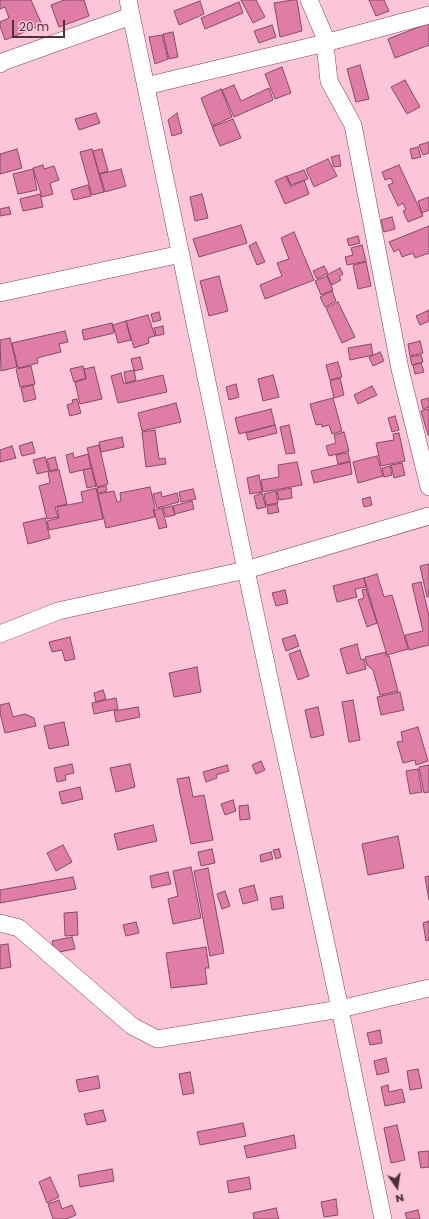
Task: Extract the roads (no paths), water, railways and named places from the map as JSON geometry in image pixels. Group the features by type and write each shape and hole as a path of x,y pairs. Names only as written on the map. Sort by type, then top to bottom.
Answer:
{"street":[{"path":"309,0 324,35 329,81 353,125 400,369 429,487"},
{"path":"0,64 130,8 246,570 340,1009 383,1219"},
{"path":"146,86 325,43 429,15"},
{"path":"0,294 181,254"},
{"path":"0,634 58,611 246,570 429,516"},
{"path":"0,922 19,928 132,1026 157,1039 340,1009 429,988"}]}
